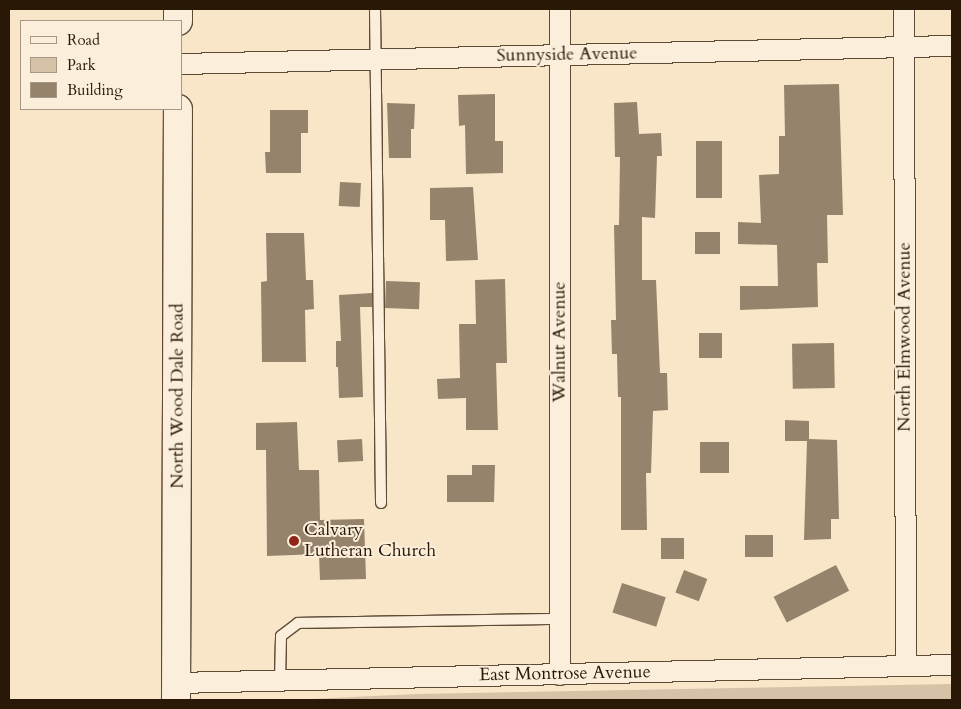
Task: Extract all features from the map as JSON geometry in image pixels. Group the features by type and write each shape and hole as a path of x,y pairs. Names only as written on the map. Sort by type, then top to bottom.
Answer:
{"main road":[{"name":"North Wood Dale Road","path":"177,692 178,110"}],"street":[{"name":"Walnut Avenue","path":"560,9 560,675"},
{"name":"North Elmwood Avenue","path":"904,9 906,666"},
{"name":"Sunnyside Avenue","path":"182,64 952,46"},
{"name":"East Montrose Avenue","path":"177,692 280,681 952,665"}],"lane":[{"path":"375,9 381,503"},
{"path":"280,681 281,636 298,623 560,618"}],"green space":[{"path":"952,684 952,700 290,700 417,694"}],"building":[{"path":"839,84 843,215 827,215 828,263 817,263 818,307 740,310 740,286 778,286 777,245 738,244 738,222 761,223 759,175 779,174 779,136 785,136 784,85"},
{"path":"495,94 495,141 503,141 503,173 466,174 465,125 459,126 458,95"},
{"path":"637,102 639,134 661,133 662,156 657,156 655,218 642,217 642,280 656,280 660,373 667,373 668,410 653,411 651,473 646,473 647,530 621,530 621,397 618,397 617,354 612,354 611,320 616,320 614,225 619,225 620,157 615,157 614,103"},
{"path":"387,103 415,104 414,129 411,129 411,158 389,158"},
{"path":"270,110 308,110 308,133 301,133 301,173 266,173 265,152 270,152"},
{"path":"696,141 722,141 722,198 696,198"},
{"path":"340,182 361,183 360,207 339,206"},
{"path":"473,187 478,260 446,261 445,220 430,220 430,188"},
{"path":"695,232 720,232 720,254 695,254"},
{"path":"266,233 304,233 306,280 313,280 314,309 305,310 306,362 262,362 261,282 267,281"},
{"path":"505,279 507,363 496,363 498,430 466,430 466,398 438,399 437,379 460,378 459,324 476,324 475,280"},
{"path":"386,281 420,282 419,309 385,308"},
{"path":"372,293 372,307 360,307 363,397 339,398 336,341 341,341 339,295"},
{"path":"699,333 722,333 722,358 699,358"},
{"path":"834,343 835,388 793,389 792,344"},
{"path":"785,420 809,421 809,439 837,440 839,519 831,519 831,539 804,540 807,441 785,441"},
{"path":"297,422 299,470 319,470 320,520 364,519 366,579 320,580 319,554 267,556 266,450 256,450 256,423"},
{"path":"362,439 363,461 338,462 337,440"},
{"path":"700,442 729,442 729,473 700,473"},
{"path":"472,465 495,465 494,502 447,502 447,475 472,475"},
{"path":"745,535 773,535 773,557 745,557"},
{"path":"661,538 684,538 684,559 661,559"},
{"path":"836,565 849,591 787,623 774,597"},
{"path":"684,570 707,579 699,601 675,592"},
{"path":"622,583 666,597 656,627 612,612"}],"place":[{"name":"Calvary Lutheran Church","path":"294,541"}]}
